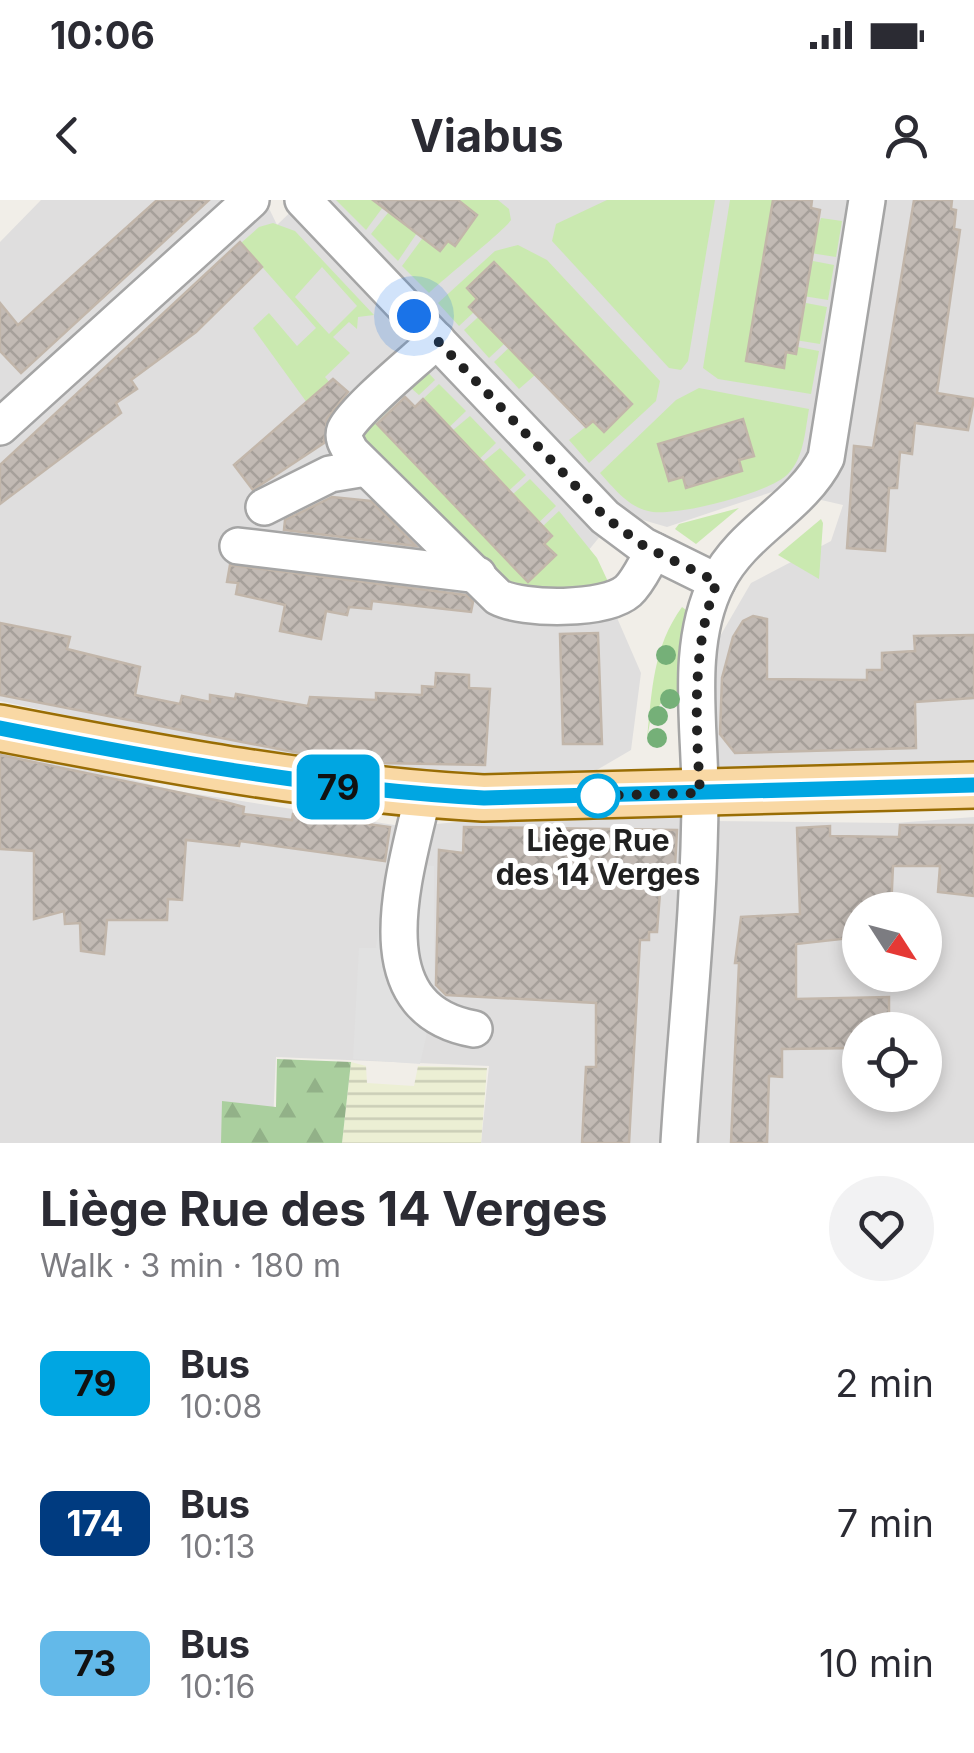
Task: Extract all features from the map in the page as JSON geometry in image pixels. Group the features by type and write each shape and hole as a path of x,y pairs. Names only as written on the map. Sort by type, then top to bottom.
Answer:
{"main road":[{"path":"0,728 223,771 423,795 484,798 974,786"}],"street":[{"path":"0,427 251,200"},
{"path":"303,200 605,517 654,551 717,582"},
{"path":"679,1143 700,793 696,727 699,652 706,610 717,582 740,544 814,482 826,458 867,200"},
{"path":"436,340 345,431 351,452 498,598 511,604 585,605 628,590 654,551"},
{"path":"264,507 330,474 366,468"},
{"path":"238,546 478,574"},
{"path":"423,795 404,878 398,945 407,980 426,1012 446,1024 474,1029"}],"shaded area":[{"path":"41,200 265,200 277,225 303,200 974,200 974,779 711,775 708,657 751,583 831,541 843,505 778,490 667,527 619,513 588,551 641,673 631,750 578,781 301,765 0,701 0,242"},
{"path":"0,747 177,791 407,827 476,820 689,815 666,1143 481,1143 489,1066 276,1057 272,1143 0,1143"},
{"path":"974,817 974,1143 688,1143 710,821 896,823"},
{"path":"387,864 434,866 434,1001 420,1064 353,1059 359,948 376,948"}],"green space":[{"path":"336,200 373,200 383,207 366,230"},
{"path":"458,200 498,200 509,209 511,220 429,293 402,266 430,228 440,250 448,241 455,245 477,215"},
{"path":"607,200 715,200 688,361 681,370 669,368 552,241 556,224"},
{"path":"730,200 773,200 746,361 784,368 786,352 796,354 798,347 819,351 811,394 718,379 703,368"},
{"path":"396,203 417,233 398,261 371,234"},
{"path":"821,218 842,221 836,257 804,252 808,223 819,224"},
{"path":"273,223 295,231 374,315 358,317 357,329 349,322 333,337 350,353 325,377 344,399 318,418 253,328 269,313 297,346 316,328 241,243 259,227","holes":["322,267 357,306 329,334 295,297"]},
{"path":"518,245 547,260 660,381 656,401 589,463 569,440 593,421 604,431 632,404 495,262 467,288 477,299 474,312 459,326 438,303 495,251"},
{"path":"813,261 834,265 828,300 797,295 801,266 811,267"},
{"path":"806,303 827,307 820,344 789,339 794,309 804,311"},
{"path":"487,309 505,343 489,358 464,330"},
{"path":"517,340 535,375 519,389 494,362"},
{"path":"424,368 435,380 419,395 411,388 376,423 527,582 555,556 545,544 552,536 543,526 559,511 597,558 611,588 518,596 365,442 361,435"},
{"path":"439,384 466,411 441,435 423,399"},
{"path":"699,388 809,409 797,460 778,481 720,502 660,512 634,505 600,473 676,400"},
{"path":"470,416 496,443 471,467 452,431"},
{"path":"500,448 526,475 501,498 485,481 493,473 483,462"},
{"path":"530,479 556,506 531,530 515,513 523,504 513,494"},
{"path":"739,508 696,544 675,529 679,524"},
{"path":"821,519 823,523 819,579 778,555"},
{"path":"682,607 686,610 679,707 673,694 665,696 650,722 647,739 660,653"},
{"path":"277,1059 351,1062 342,1143 221,1143 222,1101 276,1107"},
{"path":"351,1062 366,1066 367,1083 414,1086 418,1066 487,1068 481,1143 342,1143"}],"building":[{"path":"157,200 209,200 21,373 0,351 0,303 18,325"},
{"path":"373,200 458,200 477,215 455,246 448,241 440,251"},
{"path":"773,200 812,200 811,208 820,210 796,354 786,352 784,368 746,361"},
{"path":"914,200 952,200 951,209 956,210 954,229 960,230 937,393 974,399 968,430 915,423 912,454 900,452 897,488 889,488 885,551 847,548 854,446 873,448"},
{"path":"240,242 262,267 196,332 131,380 137,389 116,403 121,413 0,504 0,465"},
{"path":"494,262 632,404 604,432 593,421 586,427 469,307 477,299 467,288"},
{"path":"333,379 348,392 327,419 324,443 253,490 234,465"},
{"path":"405,397 415,407 423,399 552,536 544,544 556,555 528,582 377,424"},
{"path":"743,419 754,456 739,460 742,471 686,488 683,477 669,481 658,444"},
{"path":"332,497 371,501 416,546 284,530 285,520"},
{"path":"230,565 466,595 473,602 471,612 372,601 371,609 349,607 347,615 326,611 321,639 280,631 285,605 236,594 238,583 227,582"},
{"path":"753,616 767,619 767,679 867,680 867,670 882,670 882,653 915,651 914,636 974,635 974,698 915,702 916,748 735,753 720,734 722,678 733,637 743,621"},
{"path":"0,623 70,637 67,649 140,667 135,695 180,704 182,696 210,702 210,695 235,699 236,694 308,706 310,697 376,700 376,693 422,695 422,686 435,687 436,673 469,675 469,688 490,689 485,765 378,763 299,753 0,695"},
{"path":"598,633 602,744 563,744 560,634"},
{"path":"0,755 225,802 244,807 243,814 292,820 293,814 390,827 385,861 240,841 239,846 186,840 182,900 168,899 167,920 107,920 104,954 81,951 80,923 65,924 64,911 34,919 34,851 0,849"},
{"path":"900,825 974,825 974,896 938,892 940,866 893,866 892,892 842,892 842,939 796,944 796,999 889,997 889,1012 842,1012 842,1048 782,1049 782,1077 769,1076 767,1143 731,1143 739,963 735,963 741,917 800,914 797,828 830,826 830,836 899,837"},
{"path":"464,827 677,830 675,867 662,866 657,932 649,932 649,940 640,940 629,1143 582,1143 586,1067 596,1067 596,1003 446,995 436,985 439,850 463,853"}],"bus line":[{"name":"79","path":"0,728 223,771 423,795 484,798 974,785"}],"place":[{"name":"Liège Rue des 14 Verges","path":"598,796"}],"route":[{"path":"414,316 605,517 644,546 717,582 706,610 699,652 696,727 700,793 588,796 598,796"}]}
